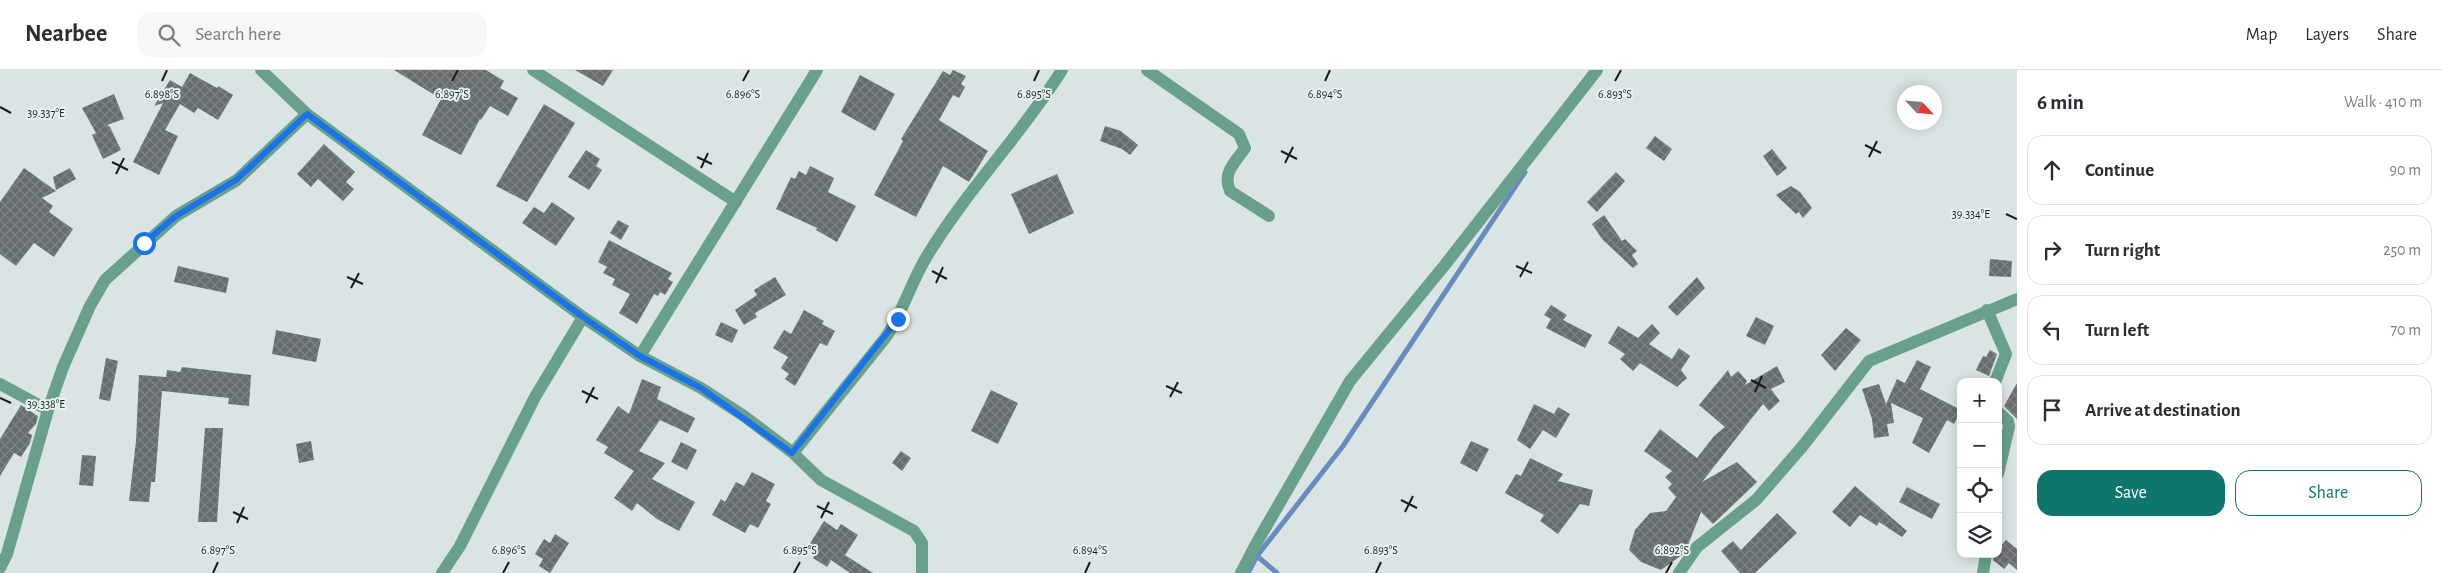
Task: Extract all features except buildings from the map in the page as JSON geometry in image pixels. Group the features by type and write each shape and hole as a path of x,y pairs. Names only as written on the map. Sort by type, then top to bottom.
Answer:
{"street":[{"path":"261,70 307,114 583,317 640,356 701,388 792,453 822,480 914,531 922,543 922,573"},
{"path":"533,70 736,202"},
{"path":"640,356 817,70"},
{"path":"792,453 890,331 898,319 926,256 953,217 1041,103 1062,70"},
{"path":"1147,70 1239,134 1245,148 1227,174 1230,191 1269,216"},
{"path":"1242,573 1256,544 1350,381 1456,251 1597,70"},
{"path":"0,568 7,554 48,410 90,306 106,280 144,243 176,216 236,180 307,114"},
{"path":"1679,573 1697,547 1756,500 1802,447 1868,361 2017,299"},
{"path":"1987,310 2006,354 1997,378"},
{"path":"442,573 460,546 535,397 583,317"},
{"path":"0,384 48,410"},
{"path":"2000,468 2010,427 2008,421 2002,416"},
{"path":"1983,573 1985,558"}],"waterway":[{"path":"1248,573 1257,556 1343,446 1525,172"},
{"path":"1257,556 1277,573"}],"route":[{"path":"144,243 176,216 236,180 257,164 307,114 583,317 640,356 701,388 744,416 792,453 886,337 898,319"}]}
